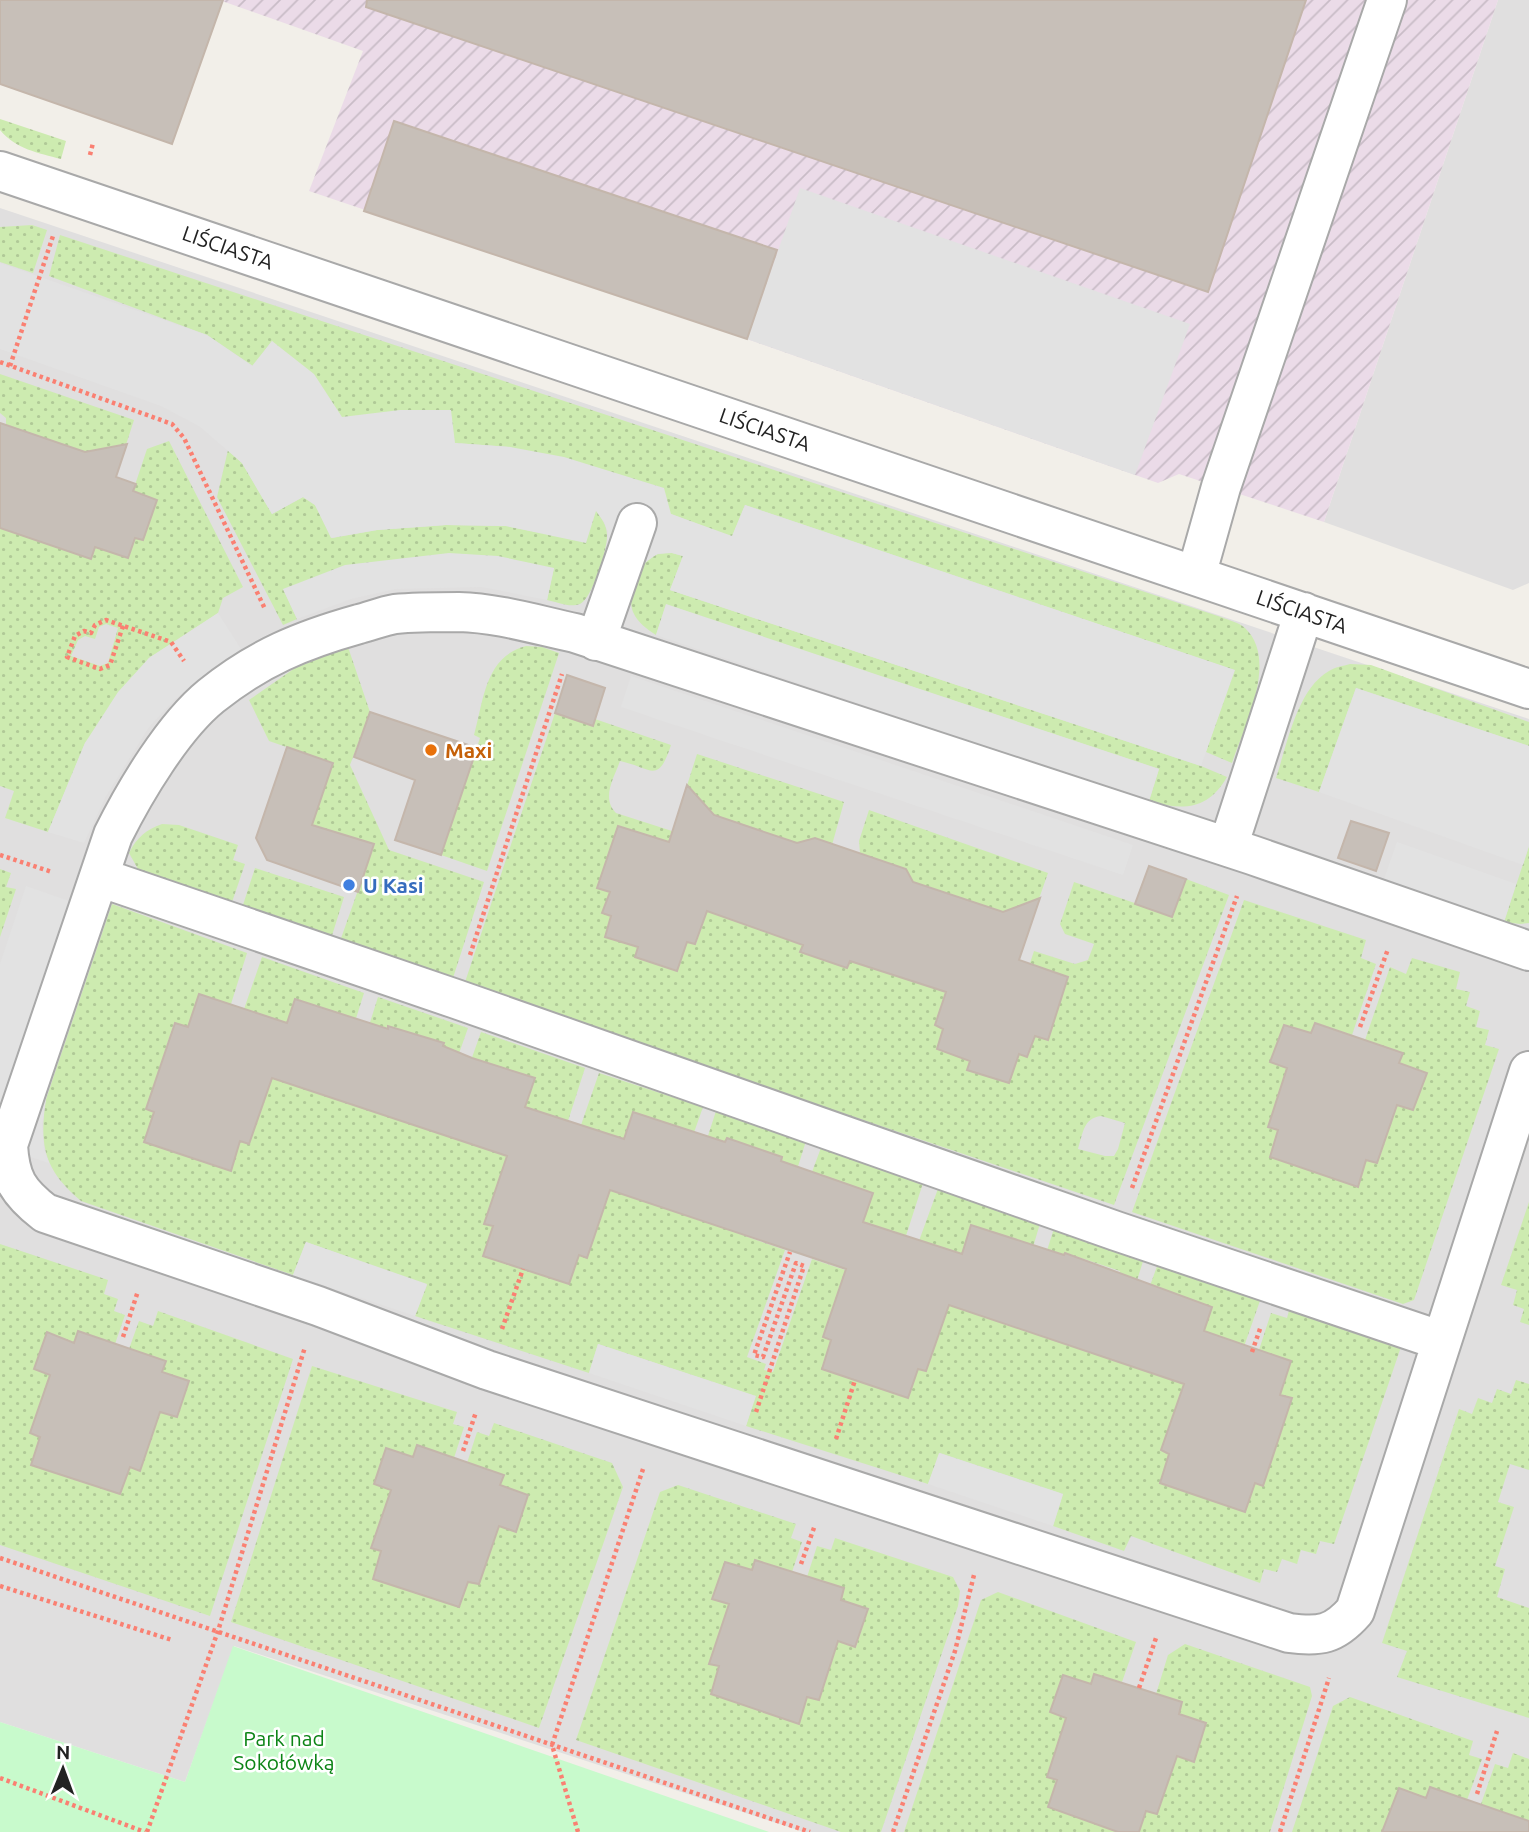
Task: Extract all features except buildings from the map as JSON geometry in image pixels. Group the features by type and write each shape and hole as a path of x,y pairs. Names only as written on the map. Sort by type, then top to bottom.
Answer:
{"street":[{"path":"1196,576 1221,487 1387,0"},
{"name":"LIŚCIASTA","path":"0,171 1529,689"},
{"path":"586,637 637,523"},
{"path":"1529,951 1240,851 586,637 502,617 460,612 394,614 305,640 256,664 210,697 179,731 131,801 113,835 8,1145 9,1162 23,1196 45,1213 317,1306 487,1370 1289,1633 1310,1636 1342,1626 1355,1611 1529,1071"},
{"path":"1240,851 1304,612"},
{"path":"98,882 456,999 1116,1231 1442,1341"}],"path":[{"path":"10,366 56,225"},
{"path":"0,362 172,424 184,438 284,650"},
{"path":"123,626 110,665 100,669 66,657 75,636 84,631 91,633 95,625 106,620 171,642 210,697"},
{"path":"456,999 586,637"},
{"path":"1116,1231 1240,851"},
{"path":"0,855 98,882"},
{"path":"1360,1027 1390,942"},
{"path":"743,1453 804,1266 796,1264 763,1357 754,1354 790,1252"},
{"path":"487,1370 523,1269"},
{"path":"123,1337 138,1289"},
{"path":"0,1779 146,1832 218,1631 317,1306"},
{"path":"823,1480 855,1380"},
{"path":"463,1451 477,1410"},
{"path":"578,1832 552,1745 657,1426"},
{"path":"801,1564 815,1525"},
{"path":"893,1832 954,1651 985,1533"},
{"path":"0,1558 810,1832"},
{"path":"0,1586 172,1640"},
{"path":"1280,1832 1328,1682 1342,1626"},
{"path":"1139,1688 1156,1638"},
{"path":"1477,1794 1497,1731"}],"shaded area":[{"path":"0,0 1498,0 1324,522 1179,474 1158,483 747,339 309,191 363,51 222,1 172,144 0,84"},
{"path":"1498,0 1529,0 1529,583 1513,590 1324,522"},
{"path":"800,188 1190,324 1135,475 747,339"},
{"path":"0,208 1529,719 1529,1832 804,1832 234,1646 185,1782 0,1722"},
{"path":"0,263 207,335 252,366 272,341 314,374 342,417 400,410 451,410 455,443 510,447 564,457 664,488 671,514 732,536 745,505 1235,670 1201,766 670,590 683,556 672,553 657,554 642,565 607,546 608,532 596,511 586,543 506,526 446,525 377,530 331,538 315,505 303,497 272,514 242,463 199,426 161,406 0,349"},
{"path":"449,553 498,556 554,568 547,600 482,587 396,589 351,599 297,619 283,589 345,565"},
{"path":"666,604 1159,769 1149,801 656,635"},
{"path":"218,613 241,649 174,700 149,727 106,796 84,843 48,832 85,743 118,692 149,658"},
{"path":"631,676 1133,845 1123,875 621,707"},
{"path":"1356,688 1529,746 1529,846 1523,865 1319,792"},
{"path":"1397,842 1516,884 1504,922 1384,879"},
{"path":"26,886 106,914 46,1099 42,1125 44,1149 49,1163 0,1147 0,964"},
{"path":"306,1242 427,1284 415,1316 293,1275"},
{"path":"598,1344 756,1396 746,1426 589,1373"},
{"path":"939,1453 1063,1494 1053,1526 928,1484"}],"green space":[{"path":"0,119 66,141 61,159 13,142 0,130"},
{"path":"32,225 47,230 33,273 0,262 0,227"},
{"path":"60,235 1237,623 1245,628 1255,642 1259,675 1256,694 1232,763 1206,752 1234,670 745,505 732,537 510,447 455,443 355,453 272,341 253,366 207,335 49,276"},
{"path":"0,374 134,420 123,454 104,449 94,455 6,427 6,418 0,413"},
{"path":"169,441 243,587 223,598 218,613 149,658 85,743 48,832 5,818 14,791 0,786 0,524 91,559 95,547 128,558 135,538 143,540 157,500 133,491 147,449","holes":["106,624 118,628 108,663 100,666 71,656 78,640 85,636 95,639 99,627"]},
{"path":"228,450 242,463 272,514 303,497 315,505 332,538 377,530 446,525 506,526 542,533 596,510 607,531 602,561 585,600 576,605 547,600 554,568 283,589 297,619 283,625 217,497"},
{"path":"659,554 683,556 670,590 1201,766 1227,777 1220,788 1203,802 1184,807 1161,804 1149,801 1159,769 666,605 656,635 640,623 633,612 632,588 644,564"},
{"path":"526,646 542,647 559,653 487,871 441,855 480,738 474,735 488,681 502,659"},
{"path":"348,647 370,712 350,765 389,850 484,882 452,981 339,944 374,845 312,825 333,763 269,741 249,700 295,668"},
{"path":"1350,664 1371,665 1529,722 1529,746 1356,688 1319,792 1276,778 1289,734 1309,691 1318,679 1329,671"},
{"path":"555,713 593,726 595,719 671,745 658,769 647,770 620,761 612,781 609,801 616,813 672,831 668,842 618,826 598,888 610,892 603,913 611,916 605,937 638,947 636,957 677,971 687,942 696,944 710,903 803,945 800,952 847,968 850,961 908,980 948,984 935,1024 943,1029 937,1049 970,1061 967,1070 1009,1083 1019,1054 1027,1056 1035,1036 1048,1040 1068,978 1030,963 1034,951 1075,964 1088,960 1094,944 1065,934 1060,924 1074,882 1172,916 1186,879 1229,895 1114,1205 464,985","holes":["1101,1116 1125,1123 1114,1156 1078,1149 1087,1123 1095,1117"]},
{"path":"697,754 844,802 832,845 802,845 724,818 716,840 705,804 684,795"},
{"path":"869,810 1048,873 1034,913 1015,908 1004,915 927,886 923,895 886,863 860,853 859,841"},
{"path":"162,824 179,825 238,845 233,860 245,864 230,908 143,878 129,853 142,835"},
{"path":"1529,846 1529,923 1504,922"},
{"path":"255,868 344,897 330,942 241,911"},
{"path":"0,869 11,873 6,887 16,889 0,937"},
{"path":"1244,900 1366,940 1361,958 1376,964 1352,1035 1316,1023 1311,1033 1284,1025 1270,1061 1287,1068 1268,1126 1278,1130 1270,1157 1357,1187 1366,1160 1377,1162 1397,1105 1413,1110 1426,1073 1399,1063 1402,1053 1365,1040 1390,967 1406,974 1412,958 1460,972 1456,989 1470,992 1466,1006 1480,1011 1476,1027 1489,1030 1485,1045 1499,1049 1414,1300 1403,1304 1132,1212"},
{"path":"112,904 247,953 231,1004 199,994 188,1027 174,1023 146,1109 154,1112 145,1142 231,1171 240,1141 249,1144 272,1078 507,1156 485,1224 493,1226 483,1255 569,1284 579,1255 587,1258 610,1190 710,1224 714,1216 747,1228 745,1236 785,1250 747,1357 766,1364 764,1370 773,1372 812,1259 845,1270 823,1336 831,1339 822,1369 908,1398 918,1369 926,1371 949,1305 1184,1384 1161,1450 1169,1454 1160,1483 1244,1511 1255,1483 1263,1485 1292,1399 1280,1395 1291,1362 1259,1350 1271,1313 1287,1318 1291,1303 1403,1341 1334,1544 1320,1541 1316,1554 1301,1550 1297,1564 1282,1559 1277,1572 1264,1569 1260,1583 1131,1536 1124,1551 1053,1526 1063,1494 940,1453 928,1484 746,1426 755,1396 598,1344 589,1373 415,1316 427,1285 306,1242 293,1275 81,1201 59,1179 47,1156 44,1116 46,1099"},
{"path":"262,957 364,993 353,1028 339,1013 296,999 283,1036 243,1012"},
{"path":"378,997 468,1028 456,1062 440,1056 444,1043 389,1026 385,1038 367,1032"},
{"path":"481,1032 585,1068 568,1121 522,1116 535,1078 491,1064 469,1066"},
{"path":"599,1073 703,1107 691,1141 633,1113 620,1150 581,1125"},
{"path":"716,1111 806,1141 795,1176 778,1170 782,1157 727,1139 722,1151 705,1145"},
{"path":"822,1145 924,1180 903,1245 861,1230 873,1193 829,1178 809,1180"},
{"path":"939,1186 1041,1220 1031,1254 971,1226 959,1264 916,1249"},
{"path":"1529,1202 1529,1325 1520,1322 1524,1309 1513,1305 1517,1290 1501,1285"},
{"path":"1055,1225 1145,1255 1134,1290 1116,1284 1120,1271 1066,1253 1061,1265 1044,1260"},
{"path":"0,1244 108,1280 104,1294 118,1299 114,1311 125,1315 115,1344 74,1343 47,1333 34,1369 50,1375 30,1432 40,1437 31,1465 120,1494 130,1467 140,1471 160,1412 177,1417 189,1381 162,1372 165,1361 129,1349 139,1321 153,1326 158,1311 293,1359 210,1616 0,1545"},
{"path":"1160,1258 1262,1295 1240,1358 1199,1344 1212,1307 1168,1291 1147,1294"},
{"path":"312,1366 457,1412 453,1424 464,1427 454,1458 413,1457 386,1449 375,1484 391,1490 371,1547 381,1551 373,1579 459,1607 468,1582 479,1584 499,1526 516,1531 500,1485 503,1475 467,1463 477,1432 489,1436 494,1423 612,1463 623,1487 539,1728 231,1622"},
{"path":"1516,1380 1529,1384 1529,1470 1510,1464 1498,1502 1514,1507 1495,1566 1505,1569 1497,1597 1529,1608 1529,1718 1397,1677 1407,1651 1382,1643 1459,1409 1472,1414 1478,1398 1492,1403 1497,1389 1511,1394"},
{"path":"678,1485 796,1524 791,1538 802,1542 792,1572 756,1560 752,1570 725,1562 713,1599 729,1604 709,1663 719,1666 711,1694 798,1723 807,1697 819,1700 838,1641 856,1647 868,1609 841,1600 844,1588 807,1577 817,1546 831,1550 835,1538 953,1577 960,1591 958,1606 881,1832 841,1832 576,1740 660,1492"},
{"path":"998,1592 1136,1642 1122,1682 1095,1674 1091,1684 1064,1675 1050,1712 1066,1718 1047,1777 1057,1780 1049,1807 1118,1832 904,1832 981,1600"},
{"path":"1185,1644 1310,1687 1312,1696 1270,1832 1139,1832 1146,1811 1157,1814 1177,1756 1194,1761 1206,1724 1179,1714 1182,1702 1156,1694 1168,1655"},
{"name":"Park nad Sokołówką","path":"233,1646 769,1832 0,1832 0,1722 185,1782"},
{"path":"1350,1697 1473,1741 1469,1755 1482,1759 1467,1800 1430,1787 1426,1798 1396,1832 1292,1832 1333,1706"},
{"path":"1513,1753 1529,1759 1529,1832 1519,1818 1481,1804 1495,1764 1508,1768"}],"place":[{"name":"Maxi","path":"431,750"},
{"name":"U Kasi","path":"349,885"}]}
